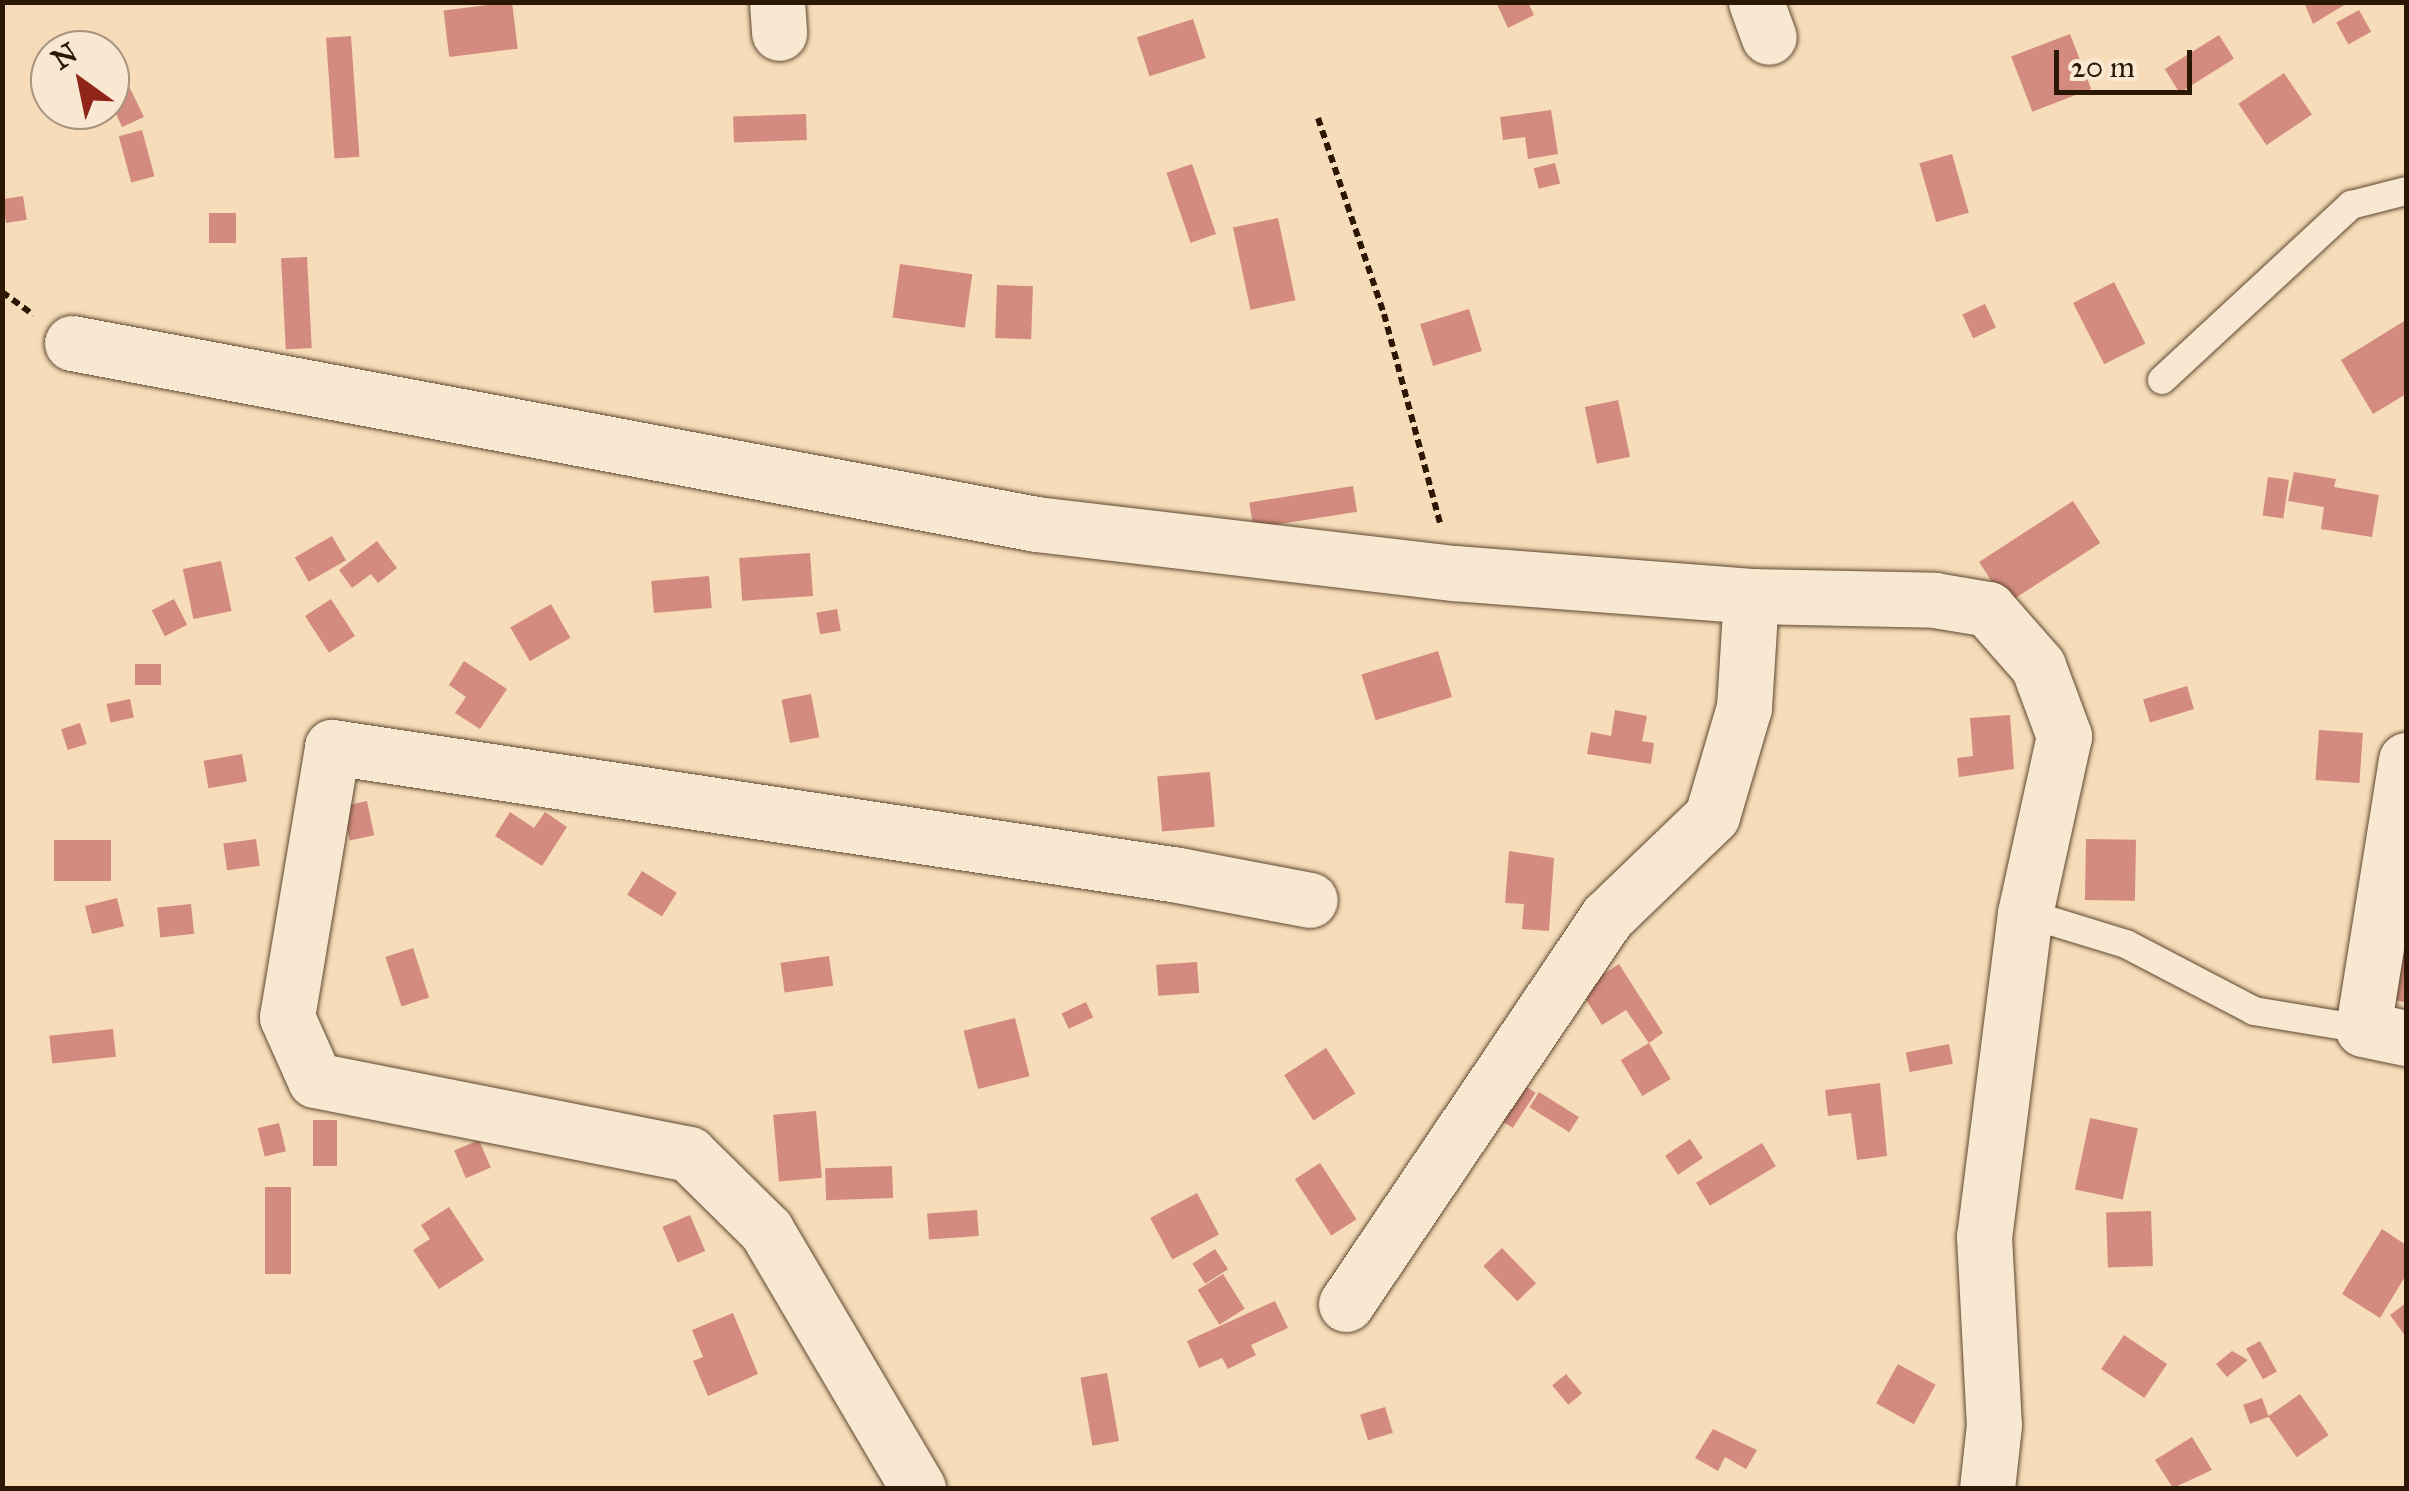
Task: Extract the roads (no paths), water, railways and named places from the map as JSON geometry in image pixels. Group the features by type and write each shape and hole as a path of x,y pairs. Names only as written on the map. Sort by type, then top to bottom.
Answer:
{"street":[{"path":"72,342 1036,524 1454,574 1751,596 1935,600 1988,609 2038,666 2064,736 2025,913 1984,1236 1994,1425 1987,1488"},
{"path":"1346,1304 1608,917 1712,816 1744,707 1751,596"},
{"path":"918,1488 766,1230 689,1154 315,1080 287,1017 332,747 1178,874 1310,900"},
{"path":"2385,1033 2406,760"}],"lane":[{"path":"2162,380 2351,205 2406,191"},
{"path":"2025,913 2126,944 2254,1011 2385,1033"}]}
